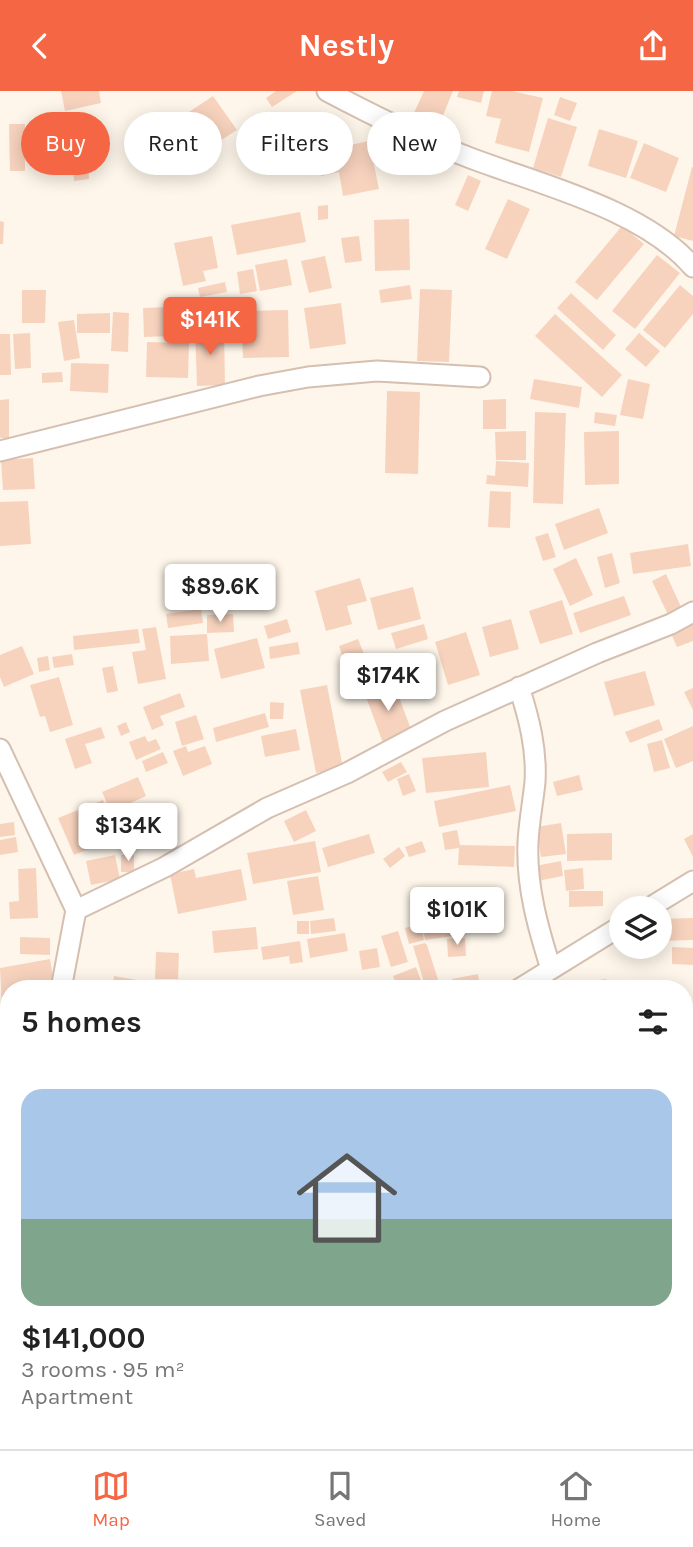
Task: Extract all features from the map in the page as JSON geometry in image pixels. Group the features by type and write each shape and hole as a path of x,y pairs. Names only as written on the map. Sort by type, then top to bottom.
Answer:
{"street":[{"path":"327,91 363,110 470,157 622,214 656,235 693,267"},
{"path":"0,451 247,389 308,377 377,371 480,377"},
{"path":"76,910 165,867 267,808 347,773 445,722 693,612"},
{"path":"519,687 533,730 535,779 528,842 530,885 551,969"},
{"path":"0,748 76,910 63,980"},
{"path":"669,896 693,881"},
{"path":"533,980 609,933"}],"building":[{"path":"61,91 99,91 101,103 65,111"},
{"path":"276,91 297,91 272,107 266,98"},
{"path":"424,91 453,91 444,112 414,112"},
{"path":"459,91 484,91 481,103 457,97"},
{"path":"492,91 512,91 543,98 529,152 495,143 501,119 486,116"},
{"path":"213,96 236,131 222,140 222,112 189,112"},
{"path":"560,97 577,103 570,121 554,115"},
{"path":"548,118 577,127 561,177 533,168"},
{"path":"9,124 21,124 21,171 10,171"},
{"path":"599,129 638,141 626,178 588,166"},
{"path":"367,141 367,175 376,175 379,189 343,196 340,175 353,175 353,144"},
{"path":"644,143 679,158 666,192 630,178"},
{"path":"693,167 693,241 674,236"},
{"path":"74,175 89,175 89,179 74,181"},
{"path":"468,175 481,181 468,211 455,205"},
{"path":"508,199 530,209 507,259 485,249"},
{"path":"328,205 328,219 318,220 318,206"},
{"path":"300,212 306,242 237,255 231,225"},
{"path":"409,219 410,270 375,271 374,220"},
{"path":"0,221 4,222 3,244 0,244"},
{"path":"622,226 644,244 597,300 575,282"},
{"path":"212,236 218,268 203,271 206,281 183,286 174,243"},
{"path":"359,236 362,261 345,263 341,238"},
{"path":"657,255 680,273 635,329 612,311"},
{"path":"325,256 332,288 309,293 301,261"},
{"path":"287,259 292,285 260,291 255,265"},
{"path":"253,269 257,291 240,294 237,272"},
{"path":"225,282 227,292 200,297 198,288"},
{"path":"410,285 412,299 381,303 379,290"},
{"path":"680,285 693,296 693,314 665,348 643,330"},
{"path":"420,289 452,290 449,362 417,361"},
{"path":"22,290 46,290 45,323 22,323"},
{"path":"571,293 616,335 603,350 557,308"},
{"path":"341,303 346,344 310,349 304,308"},
{"path":"171,307 172,336 144,337 143,308"},
{"path":"288,310 289,357 243,358 241,311"},
{"path":"113,312 129,313 128,352 111,351"},
{"path":"110,313 110,333 77,333 77,314"},
{"path":"555,314 622,375 602,397 535,336"},
{"path":"74,320 80,358 64,361 58,322"},
{"path":"224,328 225,385 197,386 195,329"},
{"path":"30,333 31,368 15,369 13,334"},
{"path":"639,333 660,351 646,367 625,349"},
{"path":"0,334 10,334 11,375 0,375"},
{"path":"147,342 189,343 188,378 146,377"},
{"path":"71,363 109,364 108,393 70,391"},
{"path":"62,372 63,382 42,383 42,373"},
{"path":"534,379 582,387 579,408 530,399"},
{"path":"628,379 650,384 643,419 620,415"},
{"path":"387,391 420,392 418,474 385,473"},
{"path":"9,399 9,438 0,438 0,400"},
{"path":"506,399 506,429 483,429 483,400"},
{"path":"535,412 566,413 563,504 533,503"},
{"path":"595,412 617,415 615,426 594,423"},
{"path":"526,431 526,460 496,460 495,432"},
{"path":"619,431 619,484 585,485 584,432"},
{"path":"33,458 35,489 3,490 1,460"},
{"path":"496,461 529,463 528,487 486,484 487,475 495,476"},
{"path":"490,491 511,492 510,528 488,527"},
{"path":"28,501 31,544 0,546 0,502"},
{"path":"599,508 608,533 564,550 555,524"},
{"path":"548,533 556,557 543,561 535,537"},
{"path":"688,544 691,566 633,574 630,553"},
{"path":"612,553 620,583 605,588 597,557"},
{"path":"576,558 593,595 570,606 553,569"},
{"path":"666,574 683,611 669,617 652,581"},
{"path":"360,578 367,601 347,606 352,624 326,631 315,591"},
{"path":"413,587 421,619 378,630 370,598"},
{"path":"624,596 631,615 580,633 573,613"},
{"path":"562,600 573,634 540,644 529,611"},
{"path":"201,609 203,623 168,628 166,614"},
{"path":"233,614 234,632 207,633 207,615"},
{"path":"287,619 291,632 268,639 264,626"},
{"path":"511,619 519,649 490,657 482,627"},
{"path":"693,621 693,641 677,647 670,631"},
{"path":"424,624 428,639 396,649 391,633"},
{"path":"156,627 166,679 138,684 132,652 146,650 142,629"},
{"path":"138,629 140,643 74,650 73,636"},
{"path":"466,632 480,675 448,685 435,642"},
{"path":"207,634 209,661 171,664 170,636"},
{"path":"257,638 265,668 221,679 214,649"},
{"path":"358,639 364,654 344,661 339,646"},
{"path":"298,642 300,654 270,659 269,647"},
{"path":"22,646 34,674 4,687 0,677 0,655"},
{"path":"72,654 74,665 54,668 52,657"},
{"path":"48,656 50,670 39,672 37,658"},
{"path":"373,660 385,685 357,697 346,673"},
{"path":"113,666 118,691 107,693 102,668"},
{"path":"645,671 655,705 614,716 604,682"},
{"path":"59,677 73,725 50,732 45,716 40,717 30,685"},
{"path":"394,684 412,732 383,743 365,694"},
{"path":"327,685 343,768 316,773 300,690"},
{"path":"693,688 693,710 684,692"},
{"path":"180,693 185,707 160,716 164,725 152,730 143,707"},
{"path":"270,702 284,703 283,719 270,719"},
{"path":"265,713 269,727 216,742 213,728"},
{"path":"196,715 204,739 182,746 175,722"},
{"path":"659,719 663,730 630,743 625,732"},
{"path":"126,722 130,732 121,736 117,726"},
{"path":"693,726 693,761 676,768 664,739"},
{"path":"101,727 105,738 85,744 92,763 75,769 65,739"},
{"path":"296,729 300,750 265,757 261,736"},
{"path":"145,736 148,742 156,739 161,749 136,760 129,742"},
{"path":"662,740 670,768 654,772 647,744"},
{"path":"186,746 188,752 205,746 212,764 183,776 173,751"},
{"path":"163,752 168,763 146,772 142,761"},
{"path":"486,752 489,787 426,793 422,758"},
{"path":"401,762 407,772 388,782 382,772"},
{"path":"409,774 416,791 403,796 397,779"},
{"path":"579,775 583,790 557,796 553,782"},
{"path":"138,777 146,796 111,812 102,792"},
{"path":"510,785 516,811 439,827 434,801"},
{"path":"103,800 118,837 74,855 58,818"},
{"path":"149,806 156,824 123,838 116,820"},
{"path":"306,810 316,831 294,842 284,821"},
{"path":"14,822 15,835 0,837 0,824"},
{"path":"561,823 566,854 541,857 536,827"},
{"path":"457,830 460,845 515,846 514,867 458,865 459,848 445,850 442,833"},
{"path":"156,832 158,845 131,849 129,836"},
{"path":"612,833 612,860 567,861 567,834"},
{"path":"369,834 375,853 328,867 322,848"},
{"path":"693,834 693,857 684,839"},
{"path":"16,837 18,852 0,855 0,840"},
{"path":"315,841 321,872 253,884 247,853"},
{"path":"422,841 426,852 409,857 405,847"},
{"path":"399,847 405,856 390,868 383,859"},
{"path":"115,855 120,879 91,885 86,861"},
{"path":"121,855 134,855 134,872 121,872"},
{"path":"561,861 563,876 537,881 535,866"},
{"path":"36,868 38,918 10,919 9,902 19,901 18,869"},
{"path":"583,868 584,889 566,891 564,870"},
{"path":"194,869 196,878 241,869 247,900 178,914 170,874"},
{"path":"318,876 324,910 293,915 287,881"},
{"path":"569,891 603,891 603,906 569,907"},
{"path":"449,913 452,936 425,940 422,917"},
{"path":"334,918 336,931 311,934 310,921"},
{"path":"693,918 693,940 672,941 672,919"},
{"path":"297,921 309,921 309,934 297,934"},
{"path":"420,924 424,940 409,944 405,928"},
{"path":"256,927 258,949 214,953 212,931"},
{"path":"398,931 408,962 391,967 381,936"},
{"path":"345,933 348,951 310,958 307,939"},
{"path":"20,937 50,938 50,955 20,954"},
{"path":"465,938 466,956 448,957 447,939"},
{"path":"300,941 303,962 290,964 289,956 263,960 261,947"},
{"path":"425,943 427,945 438,980 423,980 413,946"},
{"path":"672,947 693,948 693,965 672,964"},
{"path":"377,948 380,967 362,970 359,951"},
{"path":"156,952 179,953 178,979 155,979"},
{"path":"50,959 54,980 1,980 0,968"},
{"path":"416,967 421,980 395,980 393,976"},
{"path":"478,974 479,980 452,980"},
{"path":"114,976 137,980 113,980"}]}
